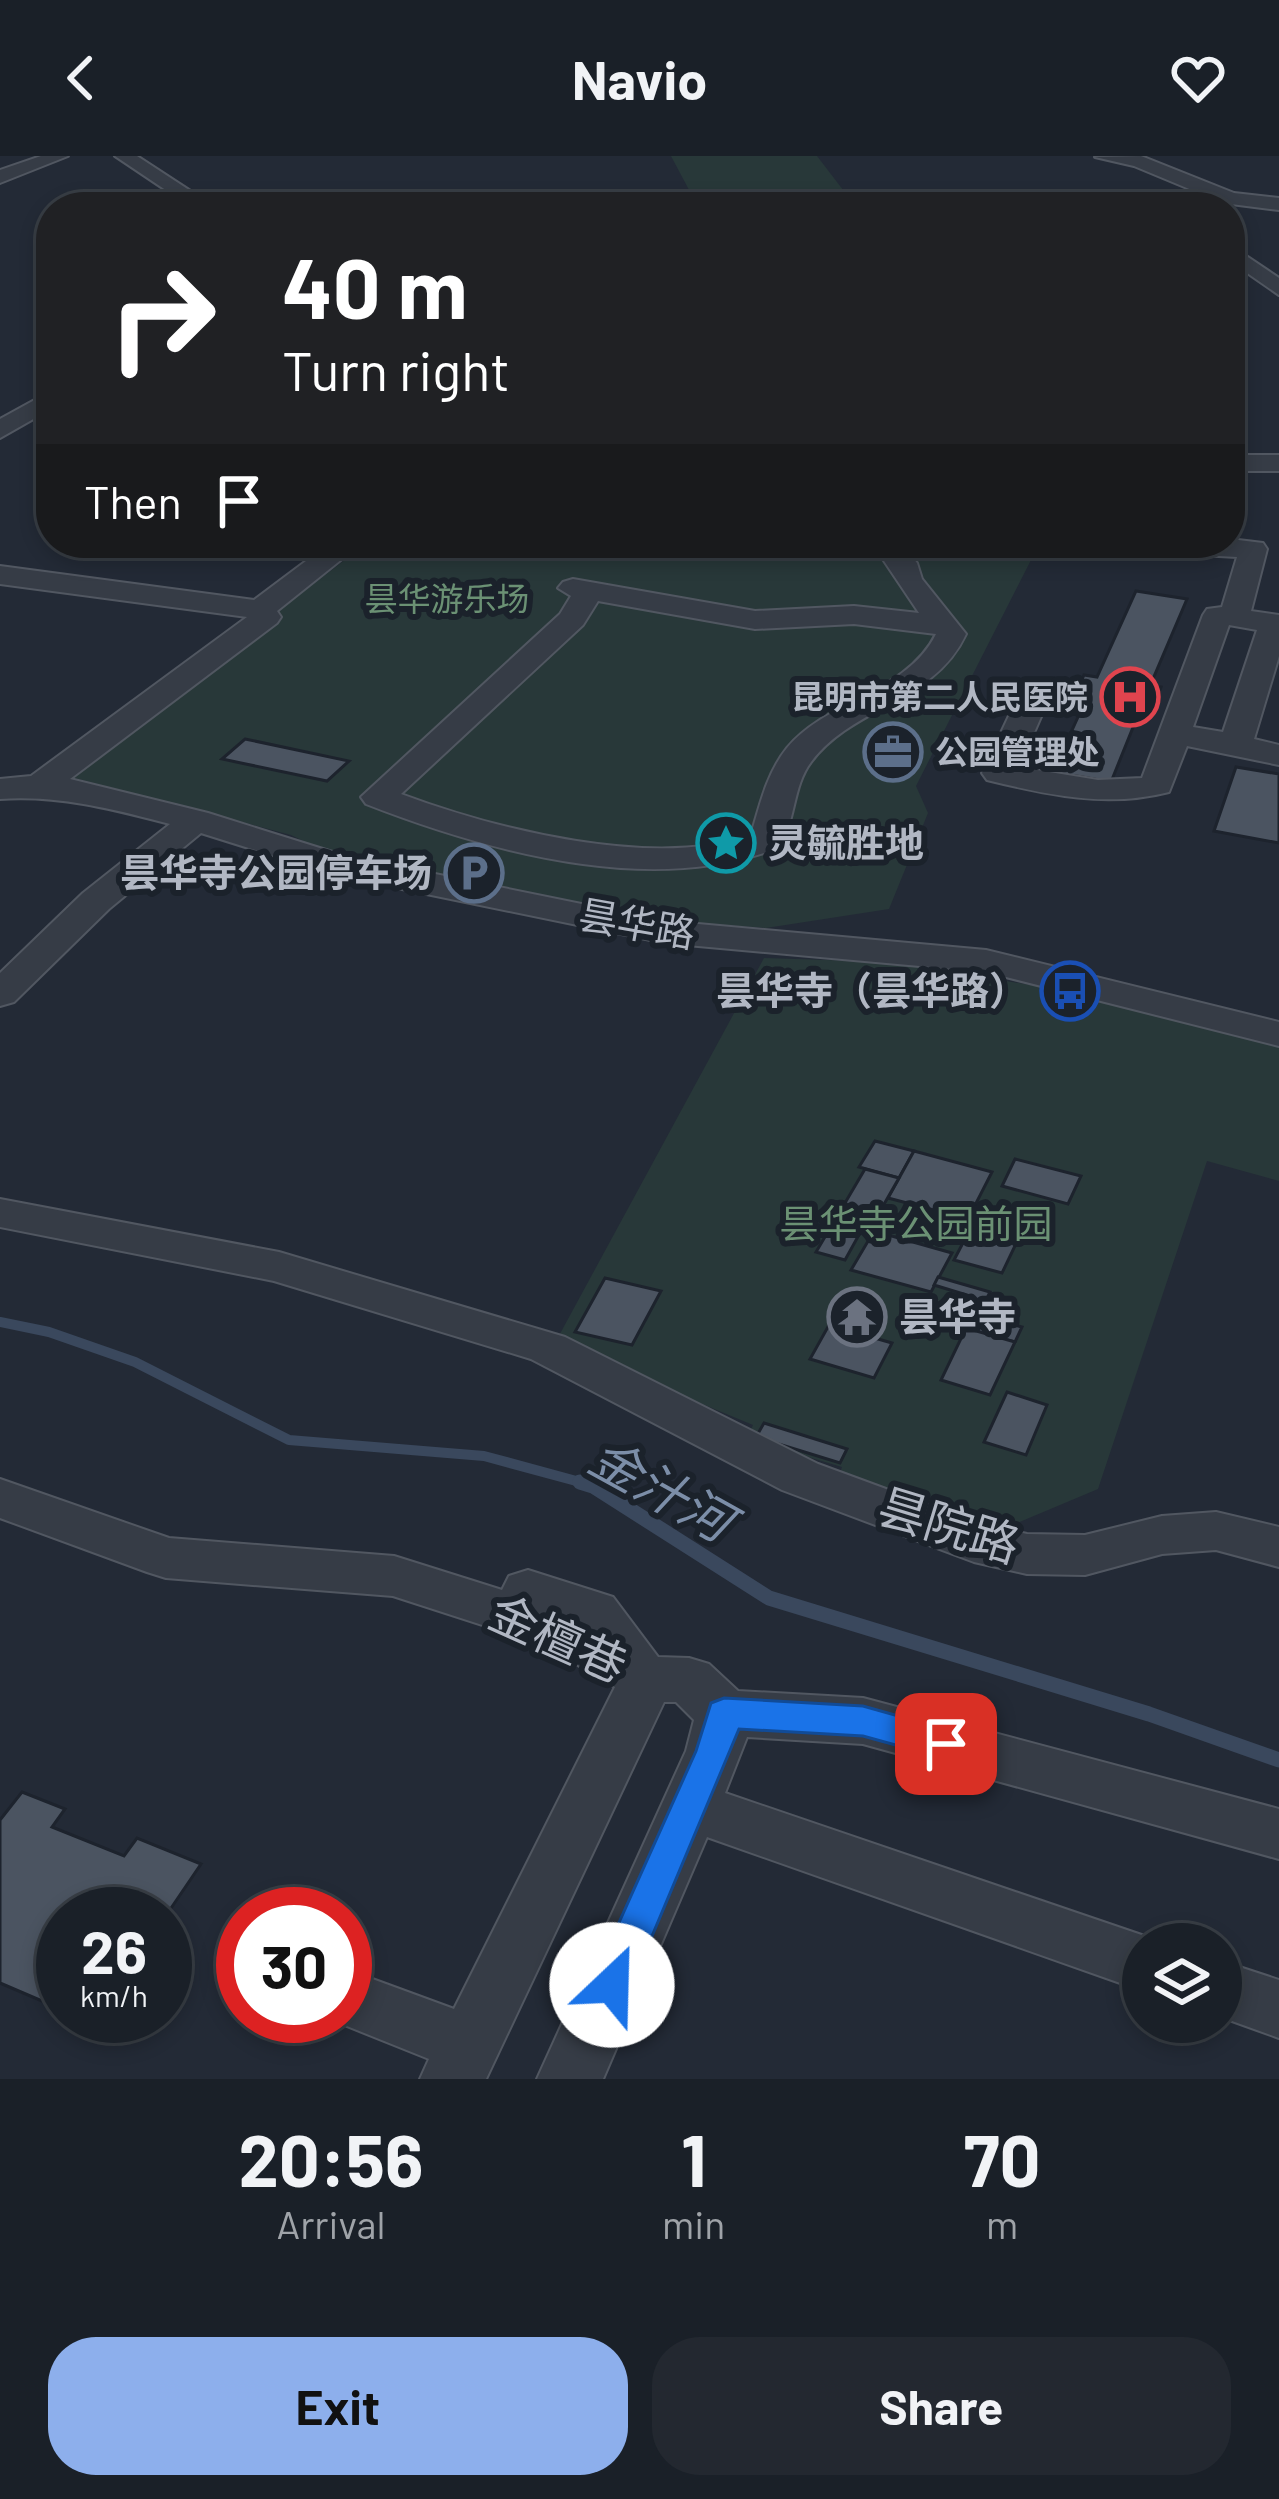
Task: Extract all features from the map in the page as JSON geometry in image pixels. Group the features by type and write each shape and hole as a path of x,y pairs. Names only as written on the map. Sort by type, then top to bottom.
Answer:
{"street":[{"path":"0,177 59,156"},
{"path":"124,156 181,192"},
{"path":"146,156 202,192"},
{"path":"1104,157 1138,182"},
{"path":"1104,157 1138,161 1213,192"},
{"path":"1245,201 1279,204"},
{"path":"1245,262 1279,288"},
{"path":"0,413 36,390"},
{"path":"0,430 36,407"},
{"path":"1245,463 1279,463"},
{"path":"1234,617 1253,549 1245,549"},
{"path":"260,610 328,558"},
{"path":"899,558 908,580 944,625 951,634 946,652 926,673 829,726 800,754 782,783 766,842 727,857 608,854 506,837 414,813 379,796 572,619 581,589 754,620 854,615 944,625"},
{"path":"0,575 260,610 266,617 40,786"},
{"path":"1031,703 999,773 1136,792 1157,785 1218,615 1276,623 1236,744"},
{"path":"1174,734 1279,754"},
{"name":"昙华路","path":"0,789 40,786 83,791 196,820 334,864 665,932 986,961 1279,1034"},
{"path":"0,994 95,901 196,820"},
{"name":"昙院路","path":"0,1213 279,1267 548,1348 800,1478 974,1542 1027,1553 1085,1555 1162,1535 1216,1532 1279,1547"},
{"name":"金檀巷","path":"0,1474 184,1537 405,1550 594,1612 647,1679"},
{"name":"金檀巷","path":"0,1498 166,1558 394,1576 563,1630 647,1679"},
{"path":"372,2013 462,2062 647,1679 689,1680 724,1713 863,1721 1279,1834"},
{"path":"570,2079 715,1751 724,1713"},
{"path":"690,1806 1122,1956"},
{"path":"1242,1996 1279,2009"}],"green space":[{"path":"671,156 817,156 845,192 690,192"},
{"name":"昙华游乐场","path":"347,558 1032,558 916,786 928,813 889,909 766,928 600,910 330,854 291,835 63,775"},
{"name":"昙华寺公园前园","path":"764,958 890,962 1037,986 1243,1032 1279,1047 1279,1181 1207,1161 1098,1489 996,1532 840,1474 842,1467 747,1439 753,1425 555,1343"}],"building":[{"path":"1136,591 1187,599 1150,686 1161,687 1149,717 1138,715 1111,782 1053,772 1083,706 1071,704 1084,675 1097,677"},
{"path":"245,739 349,761 327,781 222,759"},
{"path":"1236,767 1279,774 1279,843 1214,831"},
{"path":"875,1141 914,1151 899,1178 859,1167"},
{"path":"914,1151 992,1172 968,1219 888,1198"},
{"path":"1015,1159 1081,1176 1068,1204 1002,1186"},
{"path":"865,1169 899,1178 867,1234 832,1225"},
{"path":"978,1214 1024,1227 1002,1273 954,1260"},
{"path":"832,1225 860,1233 845,1260 816,1252"},
{"path":"874,1231 952,1253 931,1292 851,1270"},
{"path":"938,1277 990,1292 979,1315 1022,1327 1015,1342 956,1326 970,1296 934,1285"},
{"path":"605,1278 661,1291 632,1345 575,1332"},
{"path":"829,1325 892,1343 874,1378 810,1359"},
{"path":"966,1328 1015,1342 990,1395 941,1380"},
{"path":"1007,1392 1047,1405 1026,1455 984,1442"},
{"path":"764,1423 847,1449 840,1463 756,1437"},
{"path":"22,1792 65,1809 52,1827 124,1856 137,1838 201,1864 185,1887 36,1887 36,1998 0,1983 0,1820"}],"waterway":[{"name":"金汁河","path":"0,1322 49,1332 135,1362 289,1440 484,1456 581,1482"},
{"name":"金汁河","path":"581,1482 591,1485"},
{"name":"金汁河","path":"581,1482 769,1598 1149,1714 1279,1760"}],"place":[{"name":"昆明市第二人民医院","path":"1130,697"},
{"name":"公园管理处","path":"893,752"},
{"name":"灵毓胜地","path":"726,843"},
{"name":"昙华寺公园停车场","path":"474,873"},
{"name":"昙华寺（昙华路）","path":"1070,991"},
{"name":"昙华寺","path":"857,1317"}],"route":[{"path":"612,1985 715,1751 724,1713 863,1721 946,1744"}]}
